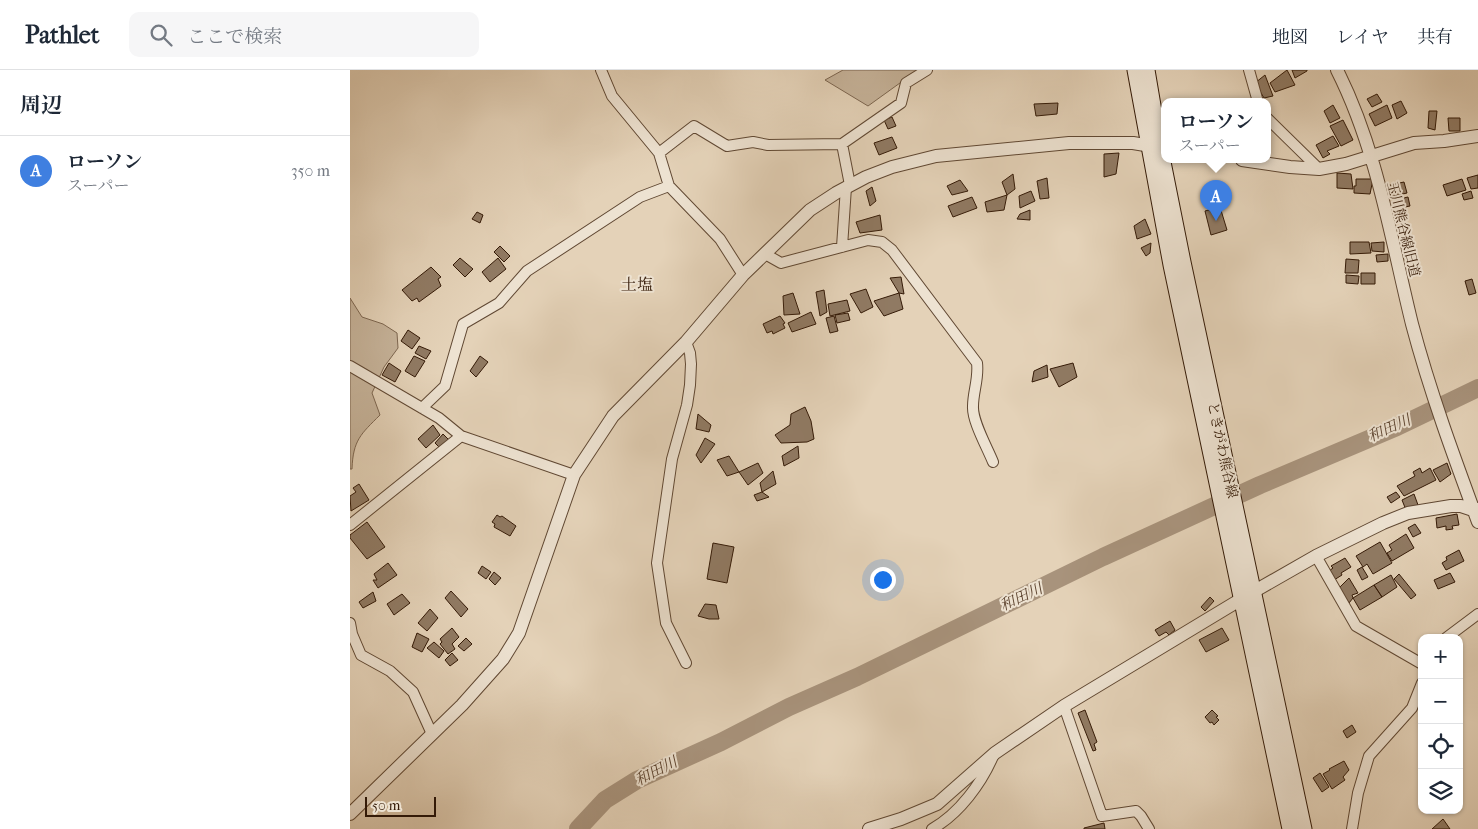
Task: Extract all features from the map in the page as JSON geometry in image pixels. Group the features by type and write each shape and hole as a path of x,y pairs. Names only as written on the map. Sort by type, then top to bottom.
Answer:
{"main road":[{"name":"ときがわ熊谷線","path":"1135,70 1157,147"},
{"name":"ときがわ熊谷線","path":"1147,70 1157,147 1247,595 1290,829"},
{"name":"ときがわ熊谷線","path":"1247,595 1304,829"}],"street":[{"path":"600,70 612,96 659,154 669,186 720,239 743,275"},
{"path":"659,154 694,126 728,146 752,142 768,145 842,144 901,102 906,83 927,70"},
{"path":"1249,70 1257,98"},
{"name":"玉川熊谷線旧道","path":"1337,70 1350,97 1371,157 1433,399 1476,514"},
{"path":"1271,122 1319,169"},
{"path":"1263,163 1319,169 1371,157 1414,143 1478,136"},
{"path":"350,814 462,705 503,659 519,633 574,474 613,416 686,342 743,275 810,210 848,186 892,166 936,156 1069,143 1103,142 1157,147"},
{"path":"842,144 848,186 842,246"},
{"path":"422,408 445,386 463,324 499,303 527,271 640,197 669,186"},
{"path":"765,254 781,262 868,240 882,242 892,250 977,363 978,371 972,408 993,462"},
{"path":"686,342 690,359 690,385 687,405 672,459 657,563 666,623 686,662"},
{"path":"350,366 439,418 461,436 574,474"},
{"path":"350,526 461,436"},
{"path":"869,829 901,819 937,804 994,753 1064,706 1247,595 1316,556 1383,522 1408,513 1461,506 1476,514"},
{"path":"1316,556 1356,626 1418,662"},
{"path":"1451,634 1478,614"},
{"path":"350,623 352,634 361,655 390,671 414,692 432,734"},
{"path":"1352,829 1358,793 1369,756 1412,708 1418,693"},
{"path":"1064,706 1102,816 1136,811 1149,829"},
{"path":"932,829 946,820 960,805 986,772 994,753"}],"shaded area":[{"path":"843,70 918,70 868,106 825,80"},
{"path":"350,298 362,317 383,324 397,333 398,348 384,367 372,393 380,415 359,438 354,451 352,469 350,469"}],"building":[{"path":"1287,70 1295,85 1275,92 1270,83"},
{"path":"1292,70 1307,70 1307,71 1295,78"},
{"path":"1265,75 1273,96 1264,98 1255,83"},
{"path":"1377,94 1382,102 1372,107 1367,99"},
{"path":"1401,101 1407,113 1397,119 1392,105"},
{"path":"1058,103 1057,114 1036,116 1034,104"},
{"path":"1333,105 1340,118 1330,123 1324,111"},
{"path":"1387,105 1392,118 1375,126 1369,114"},
{"path":"1429,111 1437,111 1435,130 1428,128"},
{"path":"892,117 896,126 888,129 884,120"},
{"path":"1448,118 1460,118 1460,131 1449,131"},
{"path":"1343,120 1353,140 1341,146 1330,126"},
{"path":"1333,136 1339,146 1327,151 1330,154 1323,158 1316,145"},
{"path":"892,137 897,148 879,155 874,143"},
{"path":"1119,153 1116,174 1104,177 1104,154"},
{"path":"1337,173 1351,174 1353,189 1337,188"},
{"path":"1013,174 1015,189 1007,195 1002,182"},
{"path":"1478,175 1478,188 1471,189 1467,178"},
{"path":"1047,178 1049,198 1040,199 1037,181"},
{"path":"1356,179 1373,179 1370,194 1354,193"},
{"path":"1462,179 1466,190 1447,196 1443,185"},
{"path":"960,180 968,191 952,195 947,186"},
{"path":"1404,182 1407,193 1390,197 1386,186"},
{"path":"872,187 876,201 870,206 866,191"},
{"path":"1031,191 1035,201 1020,208 1019,196"},
{"path":"1471,191 1473,198 1464,200 1462,194"},
{"path":"1007,195 1004,210 987,212 985,202"},
{"path":"972,197 977,208 953,217 948,206"},
{"path":"1408,197 1410,206 1400,208 1399,199"},
{"path":"1220,207 1227,230 1211,235 1205,211"},
{"path":"1030,210 1030,220 1017,219 1020,214"},
{"path":"477,212 483,215 480,223 472,219"},
{"path":"880,215 882,230 860,233 856,222"},
{"path":"1145,219 1151,234 1137,239 1134,226"},
{"path":"1350,242 1369,242 1371,253 1350,254"},
{"path":"1384,242 1384,252 1372,251 1371,243"},
{"path":"1151,243 1150,253 1146,256 1141,248"},
{"path":"500,246 510,256 504,262 494,252"},
{"path":"1388,254 1388,261 1377,262 1376,255"},
{"path":"460,258 473,269 465,277 453,265"},
{"path":"498,258 506,269 490,282 482,272"},
{"path":"1346,259 1359,260 1358,273 1345,273"},
{"path":"431,267 441,277 438,279 441,286 419,302 417,298 412,301 402,290"},
{"path":"1361,273 1375,273 1375,284 1361,284"},
{"path":"1346,275 1359,276 1358,284 1346,283"},
{"path":"901,277 904,294 899,293 890,278"},
{"path":"1472,279 1476,293 1469,295 1465,281"},
{"path":"866,289 873,307 861,313 850,294"},
{"path":"824,290 827,312 820,316 816,292"},
{"path":"793,293 800,314 784,315 783,296"},
{"path":"899,293 903,309 884,316 874,301"},
{"path":"847,300 850,311 830,316 828,304"},
{"path":"811,312 816,324 792,332 788,323"},
{"path":"848,313 850,320 837,323 835,315"},
{"path":"780,316 785,323 783,324 785,328 773,334 772,331 767,333 763,324"},
{"path":"834,316 838,331 830,333 826,318"},
{"path":"408,330 420,338 412,349 401,341"},
{"path":"419,346 431,351 426,359 415,353"},
{"path":"414,356 425,361 415,377 405,371"},
{"path":"480,356 488,362 476,377 470,371"},
{"path":"389,363 401,371 395,382 382,375"},
{"path":"1073,363 1077,377 1059,387 1050,369"},
{"path":"1047,365 1048,377 1032,382 1034,371"},
{"path":"805,407 811,421 814,439 807,442 781,443 775,435 790,425 791,414"},
{"path":"698,414 711,425 709,432 696,429"},
{"path":"433,425 440,435 426,448 418,439"},
{"path":"443,434 449,440 440,448 435,443"},
{"path":"705,438 715,444 701,463 696,455"},
{"path":"798,446 799,458 784,466 782,456"},
{"path":"729,456 739,472 727,476 717,460"},
{"path":"758,463 763,473 748,485 739,472"},
{"path":"1447,463 1451,474 1440,482 1433,470"},
{"path":"1420,468 1422,473 1430,468 1436,480 1404,496 1397,486 1415,476 1413,472"},
{"path":"773,471 776,484 762,492 760,483"},
{"path":"359,484 369,500 351,511 350,496 356,492 353,488"},
{"path":"762,492 769,497 757,501 754,495"},
{"path":"1396,492 1400,497 1391,503 1387,497"},
{"path":"1414,494 1418,505 1406,510 1402,500"},
{"path":"1457,514 1459,525 1452,526 1453,529 1446,530 1446,526 1437,528 1436,518"},
{"path":"497,515 502,516 516,526 510,536 494,527 495,524 492,522"},
{"path":"367,522 385,547 367,559 350,538 350,535"},
{"path":"1415,524 1421,533 1413,537 1408,528"},
{"path":"1406,534 1414,548 1392,561 1387,553 1392,550 1389,545"},
{"path":"1380,542 1392,563 1373,574 1367,564 1363,567 1356,556"},
{"path":"713,543 734,547 727,583 707,579"},
{"path":"1459,550 1464,561 1446,570 1442,563 1447,560 1446,557"},
{"path":"1345,558 1351,567 1334,580 1329,571 1333,568 1331,566"},
{"path":"388,563 397,575 378,588 373,580 377,580 374,574"},
{"path":"482,566 491,572 486,579 478,573"},
{"path":"1362,567 1368,577 1362,580 1357,570"},
{"path":"494,572 501,578 495,585 489,579"},
{"path":"1450,573 1455,582 1438,589 1434,580"},
{"path":"1399,574 1416,595 1411,599 1394,579"},
{"path":"1391,575 1397,587 1382,597 1374,585"},
{"path":"1349,578 1358,593 1352,595 1353,598 1349,603 1339,588"},
{"path":"1374,585 1382,597 1360,610 1353,598"},
{"path":"451,591 468,609 461,617 445,598"},
{"path":"373,592 376,601 363,608 359,602"},
{"path":"402,594 410,603 394,615 387,604"},
{"path":"1210,597 1214,601 1205,611 1201,607"},
{"path":"705,604 716,605 719,619 698,616"},
{"path":"430,609 438,618 427,631 418,623"},
{"path":"1170,621 1175,630 1169,635 1166,632 1159,636 1155,630"},
{"path":"452,628 459,637 452,644 455,649 448,654 440,644 442,642 440,639"},
{"path":"1222,628 1229,640 1206,652 1199,640"},
{"path":"417,633 429,639 422,652 412,647"},
{"path":"466,638 472,644 464,651 458,646"},
{"path":"434,642 444,651 439,658 427,648"},
{"path":"452,653 458,660 450,666 445,660"},
{"path":"1085,710 1097,742 1094,744 1096,750 1093,751 1078,713"},
{"path":"1212,710 1219,720 1214,725 1205,717"},
{"path":"1352,725 1356,732 1347,738 1343,731"},
{"path":"1344,761 1349,770 1343,777 1345,780 1332,789 1323,774"},
{"path":"1320,773 1329,787 1322,792 1313,778"},
{"path":"1443,819 1450,829 1432,829"},
{"path":"1104,823 1105,829 1084,829 1084,828"}],"waterway":[{"name":"和田川","path":"578,829 605,800 637,780 721,742 789,707 857,677 1103,557 1260,485 1397,427 1478,388"}],"place":[{"name":"ローソン","path":"1216,221"}],"district":[{"name":"土塩","path":"637,284"}]}
